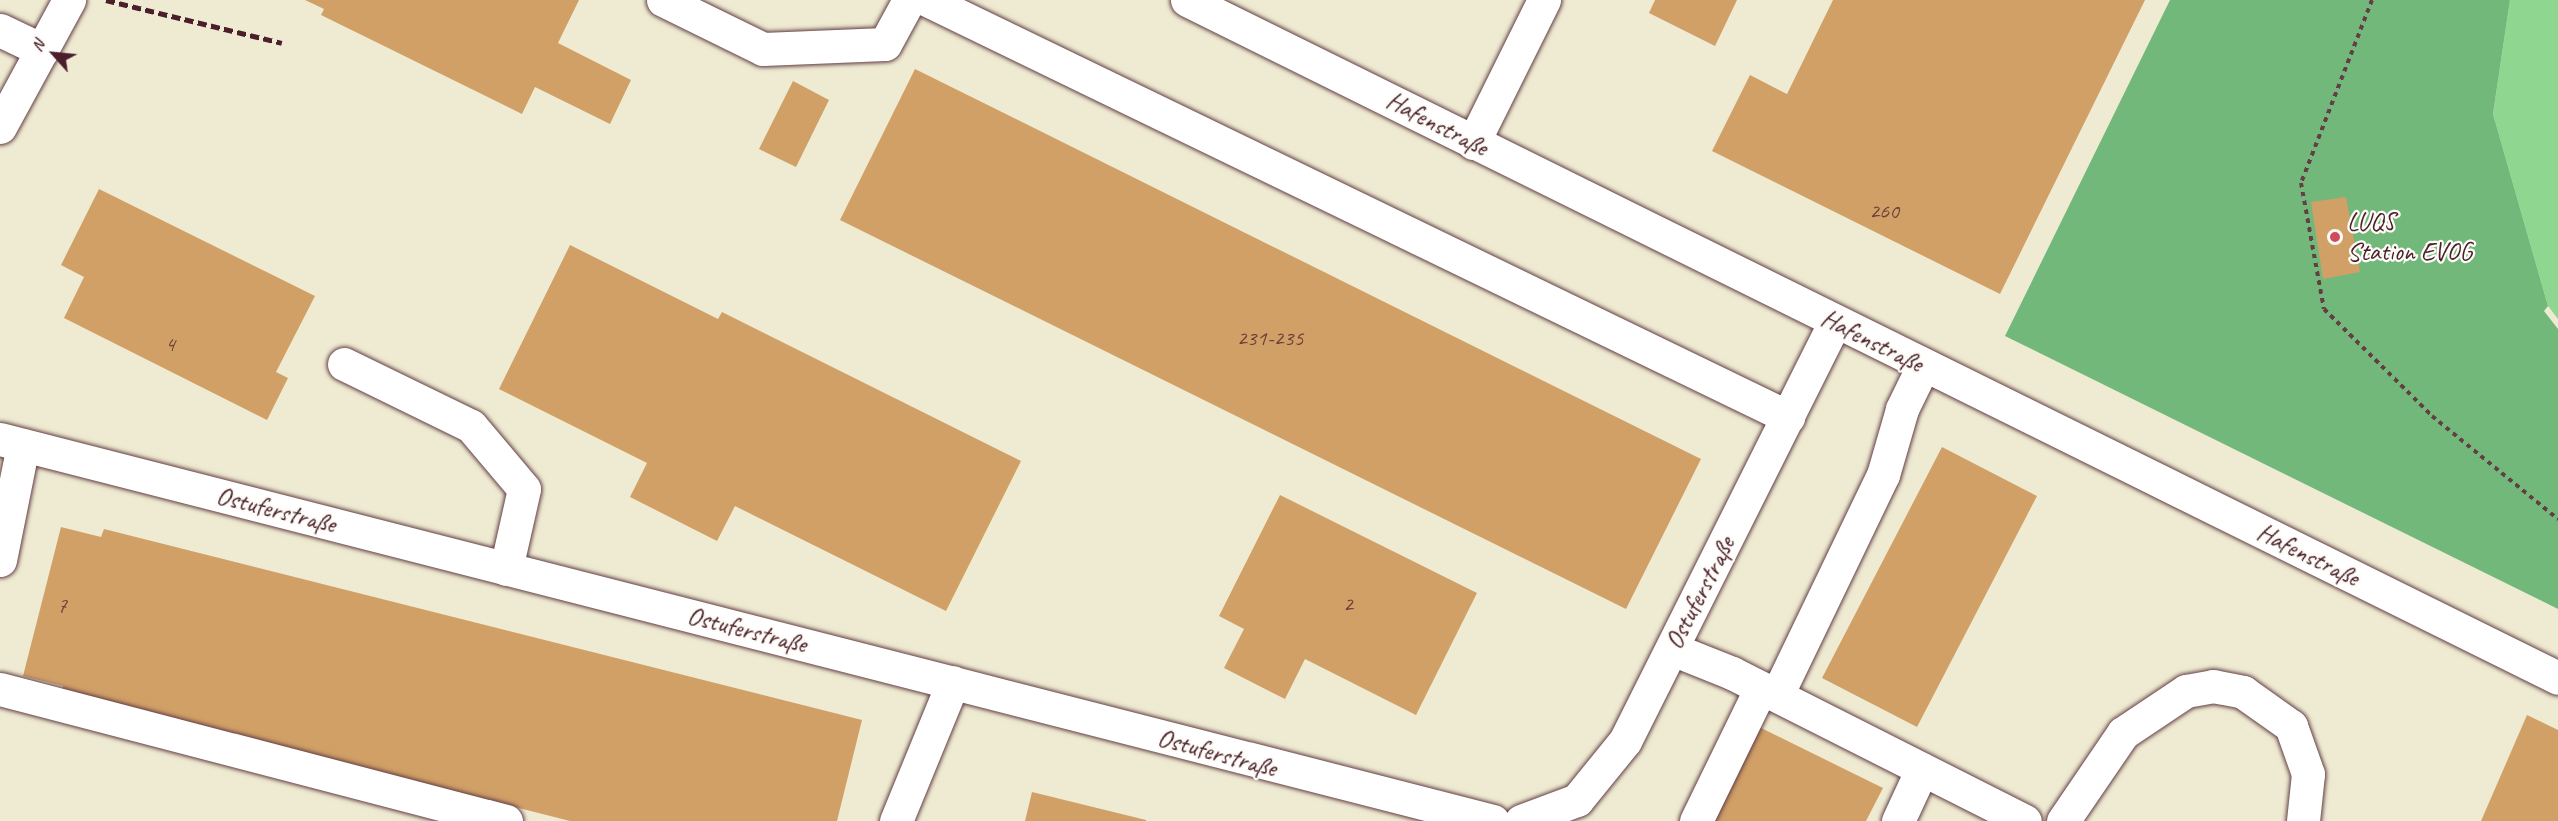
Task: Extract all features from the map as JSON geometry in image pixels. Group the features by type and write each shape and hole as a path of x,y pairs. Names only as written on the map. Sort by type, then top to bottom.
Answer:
{"street":[{"path":"0,127 69,0"},
{"path":"663,0 763,49 885,44 909,0"},
{"path":"927,0 1788,417"},
{"name":"Hafenstraße","path":"1188,0 1834,323 2558,678"},
{"path":"1473,142 1544,0"},
{"path":"0,30 42,50"},
{"name":"Ostuferstraße","path":"1521,821 1577,800 1625,741 1834,323"},
{"path":"344,364 471,426 524,489 506,569"},
{"path":"1696,821 1769,691 1883,475 1902,409 1923,366"},
{"path":"0,560 11,442"},
{"name":"Ostuferstraße","path":"11,442 1493,821"},
{"path":"1672,649 1769,691 2025,821"},
{"path":"896,821 953,682"},
{"path":"2063,821 2123,733 2186,691 2213,686 2243,692 2291,726 2308,774 2303,821"},
{"path":"0,689 506,821"},
{"path":"1898,821 1922,769"}],"path":[{"path":"2372,0 2301,183 2324,309 2432,416 2558,519"}],"green space":[{"path":"2170,0 2510,0 2493,114 2548,306 2544,311 2558,329 2558,609 2005,336"},
{"path":"2510,0 2558,0 2558,319 2548,306 2493,114"}],"building":[{"path":"305,0 579,0 558,43 631,80 610,124 535,87 522,114 321,15 324,9"},
{"path":"1655,0 1737,0 1715,46 1649,13"},
{"path":"1833,0 2145,0 2000,294 1712,151 1750,75 1787,94"},
{"path":"915,69 1701,459 1626,609 840,220"},
{"path":"793,81 829,100 796,167 759,149"},
{"path":"99,189 315,296 276,372 288,378 267,420 64,318 84,277 61,265"},
{"name":"LUQS Station EVOG","path":"2346,197 2360,272 2323,279 2311,202"},
{"path":"570,245 718,319 722,312 1021,461 946,611 735,506 717,541 630,497 647,463 499,389"},
{"path":"1942,447 2037,496 1917,727 1822,678"},
{"path":"1280,495 1477,593 1416,715 1305,659 1285,699 1224,668 1244,629 1219,616"},
{"path":"61,527 101,537 104,529 862,720 837,821 570,821 62,692 63,686 23,676"},
{"path":"2527,715 2558,730 2558,821 2481,821"},
{"path":"1755,725 1883,788 1866,821 1708,821"},
{"path":"1032,792 1146,820 1146,821 1025,821"}],"railway":[{"path":"106,0 282,43"}],"place":[{"name":"LUQS Station EVOG","path":"2335,237"}]}
